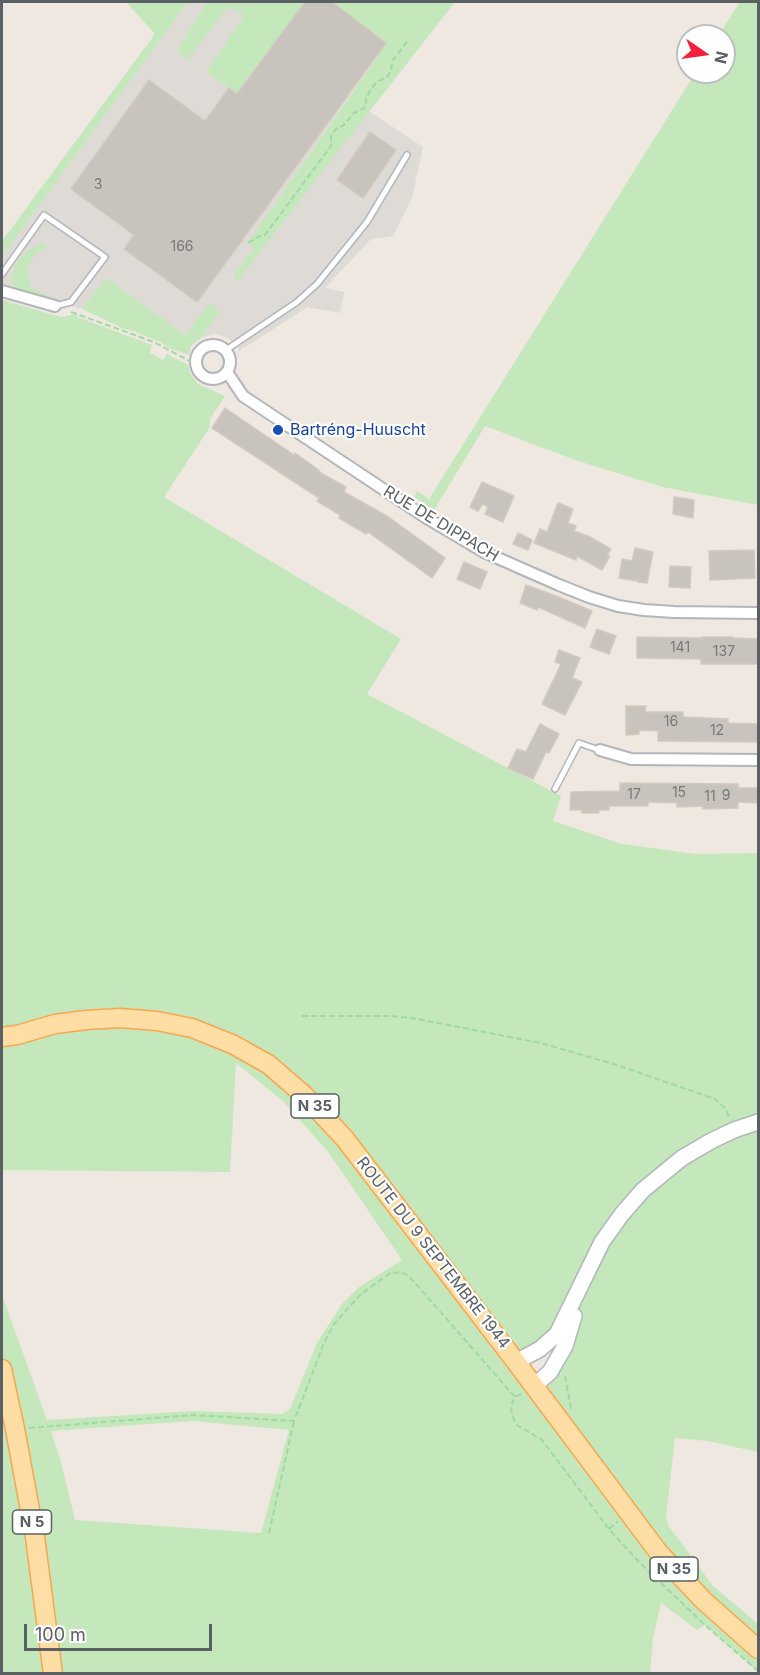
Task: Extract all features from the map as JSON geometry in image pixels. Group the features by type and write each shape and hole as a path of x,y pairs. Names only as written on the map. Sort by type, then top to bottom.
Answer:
{"main road":[{"name":"ROUTE DU 9 SEPTEMBRE 1944","path":"6,1039 55,1024 86,1020 120,1018 157,1021 192,1028 232,1044 268,1064 304,1095 345,1139 659,1553 703,1600 759,1649"},
{"name":"N 5","path":"2,1370 35,1537 53,1674"}],"street":[{"path":"2,291 55,306"},
{"path":"210,345 216,345 226,351 230,362 227,372 217,379 206,379 201,376 195,364 198,352 210,345"},
{"name":"RUE DE DIPPACH","path":"227,372 243,396 425,517 484,552 559,585 618,606 644,610 759,613"},
{"path":"600,750 631,759 759,760"},
{"path":"516,1362 540,1349 557,1334 585,1275 609,1232 643,1190 682,1158 734,1130 759,1122"},
{"path":"534,1386 550,1372 565,1346 585,1275"}],"lane":[{"path":"226,351 297,302 317,284 367,222 407,155"},
{"path":"2,274 44,215 105,257 71,302 55,306"},
{"path":"555,789 579,743 600,750"}],"path":[{"path":"248,243 264,235 331,146 331,136 336,129 344,125 354,112 363,109 371,89 377,82 388,76 392,61 406,42"},
{"path":"55,306 154,342 195,364"},
{"path":"302,1016 412,1018 541,1043 715,1099 724,1108 734,1130"},
{"path":"268,1533 294,1421 324,1343 334,1324 361,1294 389,1274 401,1272 409,1276 515,1397"},
{"path":"565,1369 564,1381 572,1412"},
{"path":"534,1386 515,1397 511,1406 512,1416 517,1425 542,1440 609,1529 639,1562 696,1617 759,1671"},
{"path":"15,1429 193,1415 294,1421"}],"shaded area":[{"path":"188,2 207,2 177,51 228,7 244,15 206,72 237,94 305,2 332,2 386,43 249,242 254,247 232,278 236,281 369,111 423,147 412,198 393,236 371,239 325,288 344,292 340,313 307,307 239,351 228,338 215,334 202,337 218,312 210,302 185,335 106,278 82,309 16,290 2,283 2,256"}],"green space":[{"path":"126,2 188,2 2,256 2,241 155,34"},
{"path":"207,2 305,2 237,94 206,72 244,15 228,7 187,60 177,51"},
{"path":"332,2 455,2 237,281 232,278 254,247 248,243 386,44"},
{"path":"740,2 758,2 758,505 663,487 578,461 485,426 434,510 414,497 417,491 429,499 688,84 736,84 736,24 726,24"},
{"path":"45,242 46,249 37,252 27,267 31,288 56,299 49,300 16,290 11,278 17,261 30,249"},
{"path":"106,278 185,335 210,302 219,312 202,337 191,346 189,355 82,309"},
{"path":"2,300 61,317 78,314 77,317 152,345 150,353 163,360 167,354 188,365 190,373 198,384 225,396 210,419 210,427 164,497 401,639 367,694 561,796 553,821 622,844 696,854 758,853 758,1452 708,1441 675,1438 666,1516 668,1525 713,1586 758,1624 758,1671 705,1625 697,1630 661,1603 653,1639 650,1673 2,1673 2,1295 47,1420 194,1411 282,1414 290,1409 317,1343 342,1304 359,1287 402,1260 329,1153 283,1101 236,1063 230,1172 2,1170","holes":["573,1317 534,1386 516,1362","192,1421 289,1430 261,1533 75,1520 51,1431"]}],"building":[{"path":"305,2 332,2 386,43 197,302 124,249 134,235 71,189 149,80 205,121 229,88 237,94"},
{"path":"370,132 396,150 363,198 337,180"},
{"path":"225,408 294,455 295,453 319,472 346,487 344,492 387,516 445,558 432,578 368,532 366,534 339,518 340,515 317,501 319,498 212,428"},
{"path":"482,482 514,496 503,522 485,514 488,507 483,504 478,511 470,507"},
{"path":"674,497 694,500 693,518 673,514"},
{"path":"558,503 573,509 568,523 576,526 574,531 611,549 607,556 610,556 602,570 577,556 576,560 534,543 540,529 547,532"},
{"path":"518,533 532,540 528,550 513,544"},
{"path":"635,548 653,552 647,583 638,582 638,578 637,581 619,578 622,559 632,561"},
{"path":"754,550 755,578 710,580 709,551"},
{"path":"464,562 487,572 480,589 457,579"},
{"path":"670,566 691,567 690,588 669,587"},
{"path":"526,585 592,611 585,628 538,607 537,610 520,603"},
{"path":"597,629 616,636 609,654 590,647"},
{"path":"637,637 759,639 759,664 701,664 701,659 637,658"},
{"path":"559,650 580,658 572,678 582,682 565,715 542,704 561,664 555,662"},
{"path":"626,706 646,706 645,712 683,712 683,717 728,719 728,723 759,724 759,742 658,741 658,731 639,730 639,734 626,735"},
{"path":"540,724 559,734 549,753 546,752 533,779 508,768 517,749 526,752"},
{"path":"620,783 738,784 738,788 759,788 759,803 738,802 738,808 703,809 703,806 677,807 677,803 648,802 648,806 609,806 609,810 598,810 599,813 570,810 571,792 620,791"}],"place":[{"name":"Bartréng-Huuscht","path":"278,430"}]}
